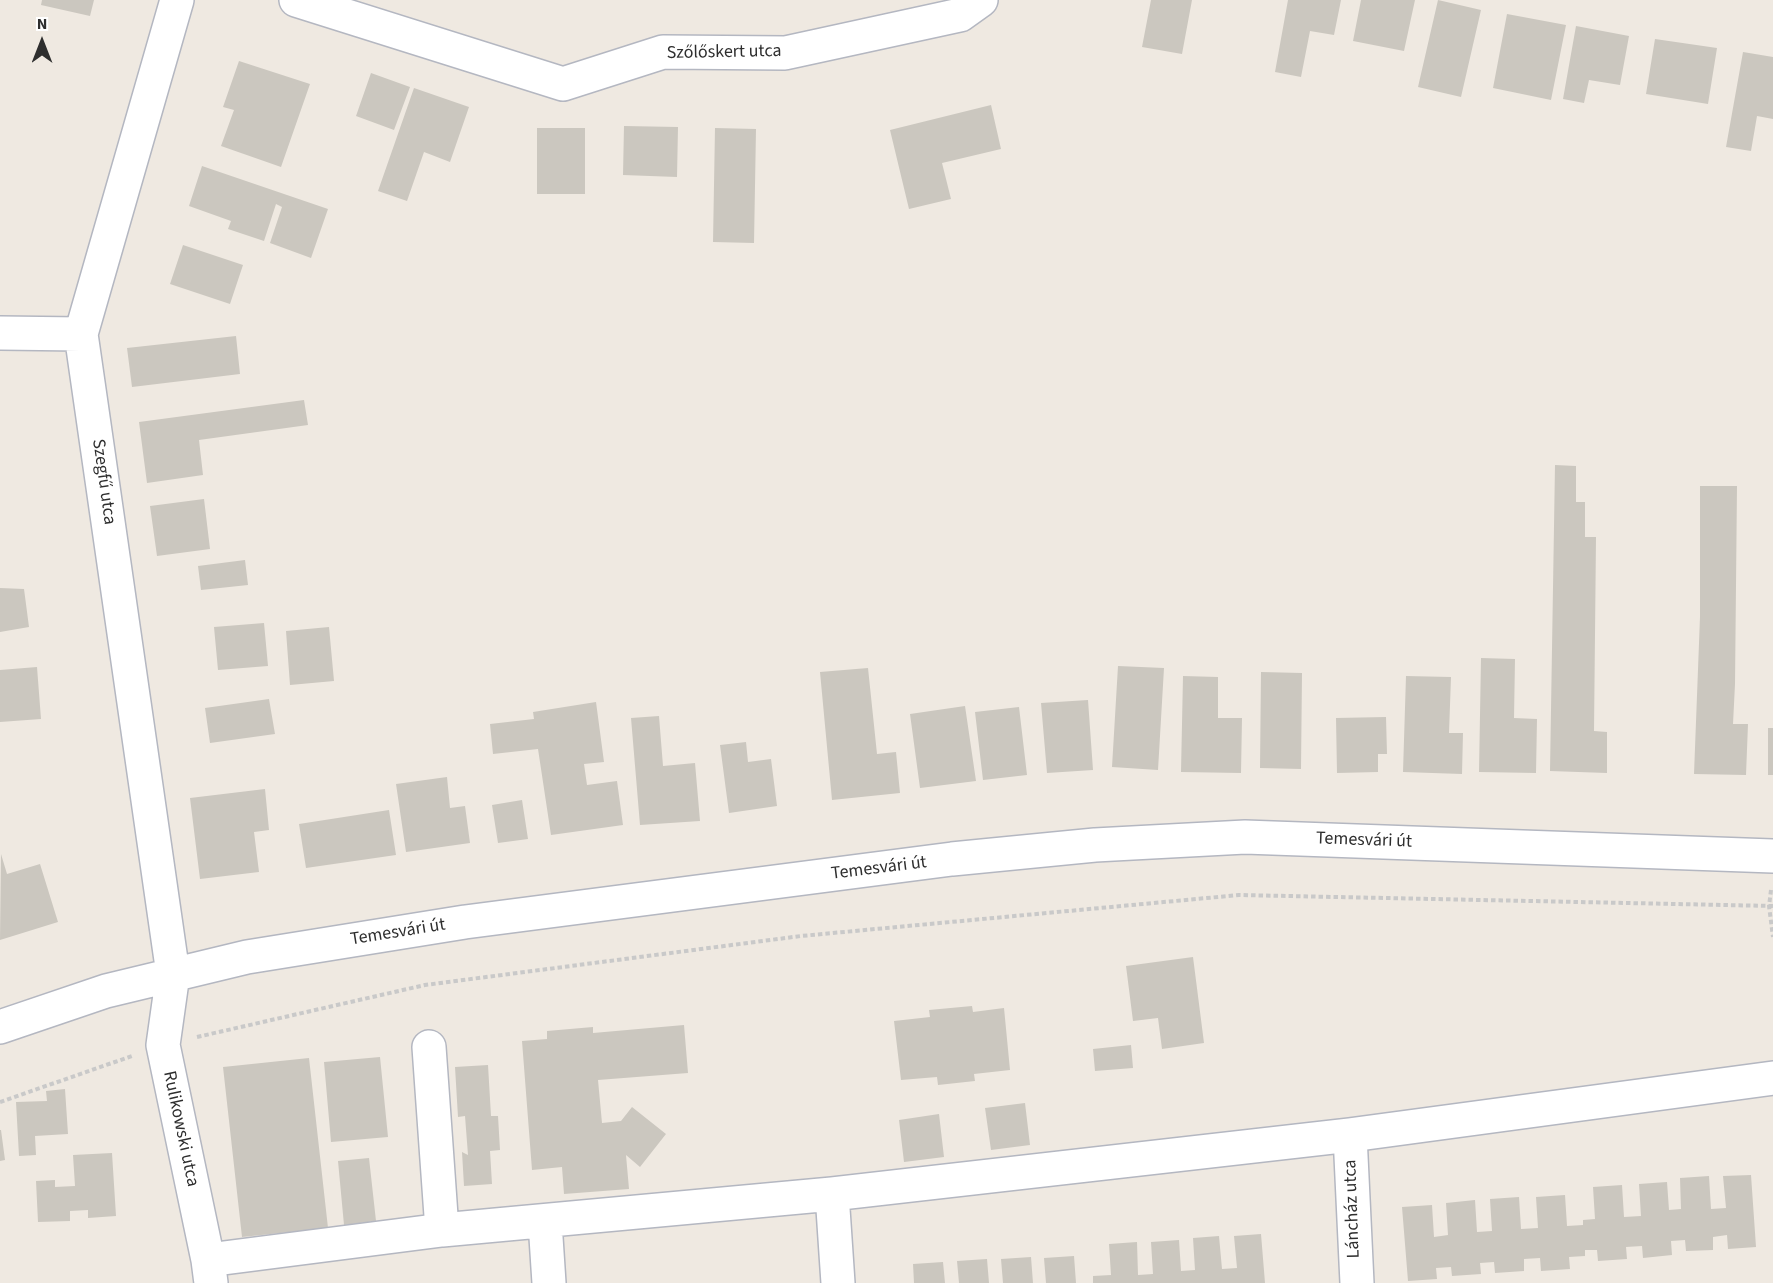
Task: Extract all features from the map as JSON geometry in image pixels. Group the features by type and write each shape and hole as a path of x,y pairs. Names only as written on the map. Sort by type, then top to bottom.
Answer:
{"street":[{"name":"Szegfű utca","path":"173,974 81,334 177,0"},
{"name":"Szőlőskert utca","path":"296,0 563,84 663,52 785,53 960,15 981,0"},
{"path":"0,333 81,334"},
{"name":"Temesvári út","path":"0,1027 106,991 247,957 465,922 952,859 1095,845 1245,837 1772,871"},
{"name":"Rulikowski utca","path":"173,974 163,1045 209,1271"},
{"path":"429,1047 442,1230"},
{"path":"209,1271 442,1230 832,1194 1350,1135 1773,1078"},
{"name":"Láncház utca","path":"1350,1135 1357,1283"},
{"path":"832,1194 838,1283"},
{"path":"545,1222 549,1283"}],"path":[{"path":"1772,871 1773,937"},
{"path":"0,1102 163,1045 425,986 801,936 1239,895 1771,906"}],"building":[{"path":"42,0 94,0 90,16 41,5"},
{"path":"1151,0 1192,0 1182,54 1142,47"},
{"path":"1288,0 1341,0 1334,35 1310,31 1301,77 1275,72"},
{"path":"1361,0 1415,0 1404,51 1353,41"},
{"path":"1438,0 1481,10 1461,97 1418,87"},
{"path":"1507,14 1566,25 1551,100 1493,88"},
{"path":"1576,26 1629,36 1620,85 1589,80 1584,103 1563,99"},
{"path":"1655,39 1717,48 1708,104 1646,94"},
{"path":"1743,52 1773,57 1773,119 1757,116 1751,151 1726,147"},
{"path":"239,61 310,84 281,167 221,146 234,110 223,107"},
{"path":"371,73 410,87 394,130 356,116"},
{"path":"414,88 469,107 450,162 424,152 407,201 378,191"},
{"path":"991,105 1001,149 942,163 951,199 909,209 890,130"},
{"path":"624,126 678,127 677,177 623,175"},
{"path":"537,128 585,128 585,194 537,194"},
{"path":"715,128 756,129 754,243 713,242"},
{"path":"202,166 328,209 311,258 270,243 282,207 276,204 264,241 228,229 231,221 189,206"},
{"path":"183,245 243,265 230,304 170,284"},
{"path":"236,336 240,374 132,387 127,348"},
{"path":"304,400 308,425 199,440 203,475 147,483 139,422"},
{"path":"1555,465 1576,466 1576,502 1585,502 1585,537 1596,537 1594,731 1607,732 1607,773 1550,771"},
{"path":"1700,486 1737,486 1733,724 1748,724 1746,775 1694,774 1700,617"},
{"path":"204,499 210,549 157,556 150,506"},
{"path":"245,560 248,585 201,590 198,566"},
{"path":"0,588 24,589 29,627 0,632"},
{"path":"264,623 268,666 218,670 214,627"},
{"path":"329,627 334,681 290,685 286,631"},
{"path":"1481,658 1515,659 1514,718 1537,719 1536,773 1479,772"},
{"path":"1118,666 1164,668 1158,770 1112,767"},
{"path":"37,667 41,719 0,722 0,670"},
{"path":"868,668 877,754 896,752 900,793 832,800 820,672"},
{"path":"1261,672 1302,673 1301,769 1260,768"},
{"path":"1183,676 1218,677 1218,718 1242,718 1241,773 1181,772"},
{"path":"1406,676 1451,677 1449,733 1463,733 1462,774 1403,772"},
{"path":"269,699 275,734 210,743 205,708"},
{"path":"1088,700 1093,770 1047,773 1041,703"},
{"path":"596,702 604,762 584,764 587,785 617,781 623,825 551,835 538,749 493,754 490,724 534,719 533,712"},
{"path":"965,706 976,781 920,788 910,714"},
{"path":"1019,707 1027,775 983,780 975,712"},
{"path":"659,716 663,766 695,763 700,821 640,825 631,718"},
{"path":"1386,717 1387,754 1378,754 1378,772 1337,773 1336,718"},
{"path":"1768,728 1773,728 1773,775 1768,775"},
{"path":"746,742 748,762 771,759 777,806 729,813 720,745"},
{"path":"447,777 450,808 465,806 470,843 406,852 396,784"},
{"path":"265,789 269,830 254,832 259,872 200,879 190,798"},
{"path":"522,800 528,839 498,843 492,805"},
{"path":"389,810 396,855 306,868 299,824"},
{"path":"1,854 7,874 40,864 58,922 0,940"},
{"path":"1193,957 1204,1043 1162,1049 1158,1018 1133,1021 1126,966"},
{"path":"972,1006 973,1012 1004,1008 1010,1070 974,1074 975,1081 938,1085 937,1077 901,1080 894,1021 930,1017 929,1010"},
{"path":"684,1025 688,1073 598,1080 602,1123 621,1121 632,1107 666,1134 640,1167 626,1155 629,1189 564,1194 562,1167 532,1170 522,1041 547,1039 547,1031 593,1027 593,1033"},
{"path":"1131,1045 1133,1068 1095,1071 1093,1049"},
{"path":"380,1057 388,1137 331,1142 324,1062"},
{"path":"309,1058 328,1228 242,1237 223,1067"},
{"path":"488,1065 491,1116 498,1116 500,1150 490,1151 492,1184 464,1186 462,1152 468,1155 465,1116 458,1117 455,1067"},
{"path":"65,1089 68,1134 35,1136 36,1155 19,1156 16,1102 47,1101 46,1091"},
{"path":"1025,1103 1030,1145 991,1150 985,1108"},
{"path":"939,1114 944,1157 904,1162 899,1120"},
{"path":"0,1130 5,1160 0,1161"},
{"path":"112,1153 116,1216 88,1218 88,1210 70,1211 70,1221 38,1222 36,1181 55,1180 55,1187 75,1186 73,1155"},
{"path":"369,1158 376,1221 344,1225 338,1161"},
{"path":"1751,1175 1756,1247 1728,1249 1727,1235 1713,1237 1713,1250 1686,1251 1685,1240 1671,1241 1672,1255 1643,1258 1642,1246 1626,1247 1627,1259 1598,1261 1597,1250 1585,1250 1585,1256 1569,1257 1570,1269 1541,1271 1540,1258 1524,1259 1524,1271 1495,1273 1494,1262 1480,1263 1481,1274 1452,1276 1451,1267 1436,1268 1437,1279 1408,1281 1402,1207 1432,1205 1434,1237 1448,1235 1446,1203 1475,1200 1477,1232 1492,1231 1490,1199 1519,1197 1521,1229 1538,1228 1536,1197 1565,1195 1567,1226 1583,1225 1583,1220 1595,1219 1593,1187 1622,1185 1624,1217 1641,1216 1639,1184 1667,1182 1669,1210 1681,1209 1680,1178 1709,1176 1711,1209 1726,1208 1723,1176"},
{"path":"1261,1234 1265,1283 1093,1283 1093,1276 1111,1275 1109,1244 1137,1242 1138,1275 1153,1274 1151,1242 1179,1240 1181,1271 1195,1270 1193,1238 1219,1236 1222,1269 1237,1268 1234,1236"},
{"path":"1074,1256 1076,1283 1046,1283 1044,1258"},
{"path":"1031,1257 1033,1283 1003,1283 1001,1259"},
{"path":"987,1259 989,1283 959,1283 957,1261"},
{"path":"943,1262 945,1283 914,1283 913,1264"}]}
